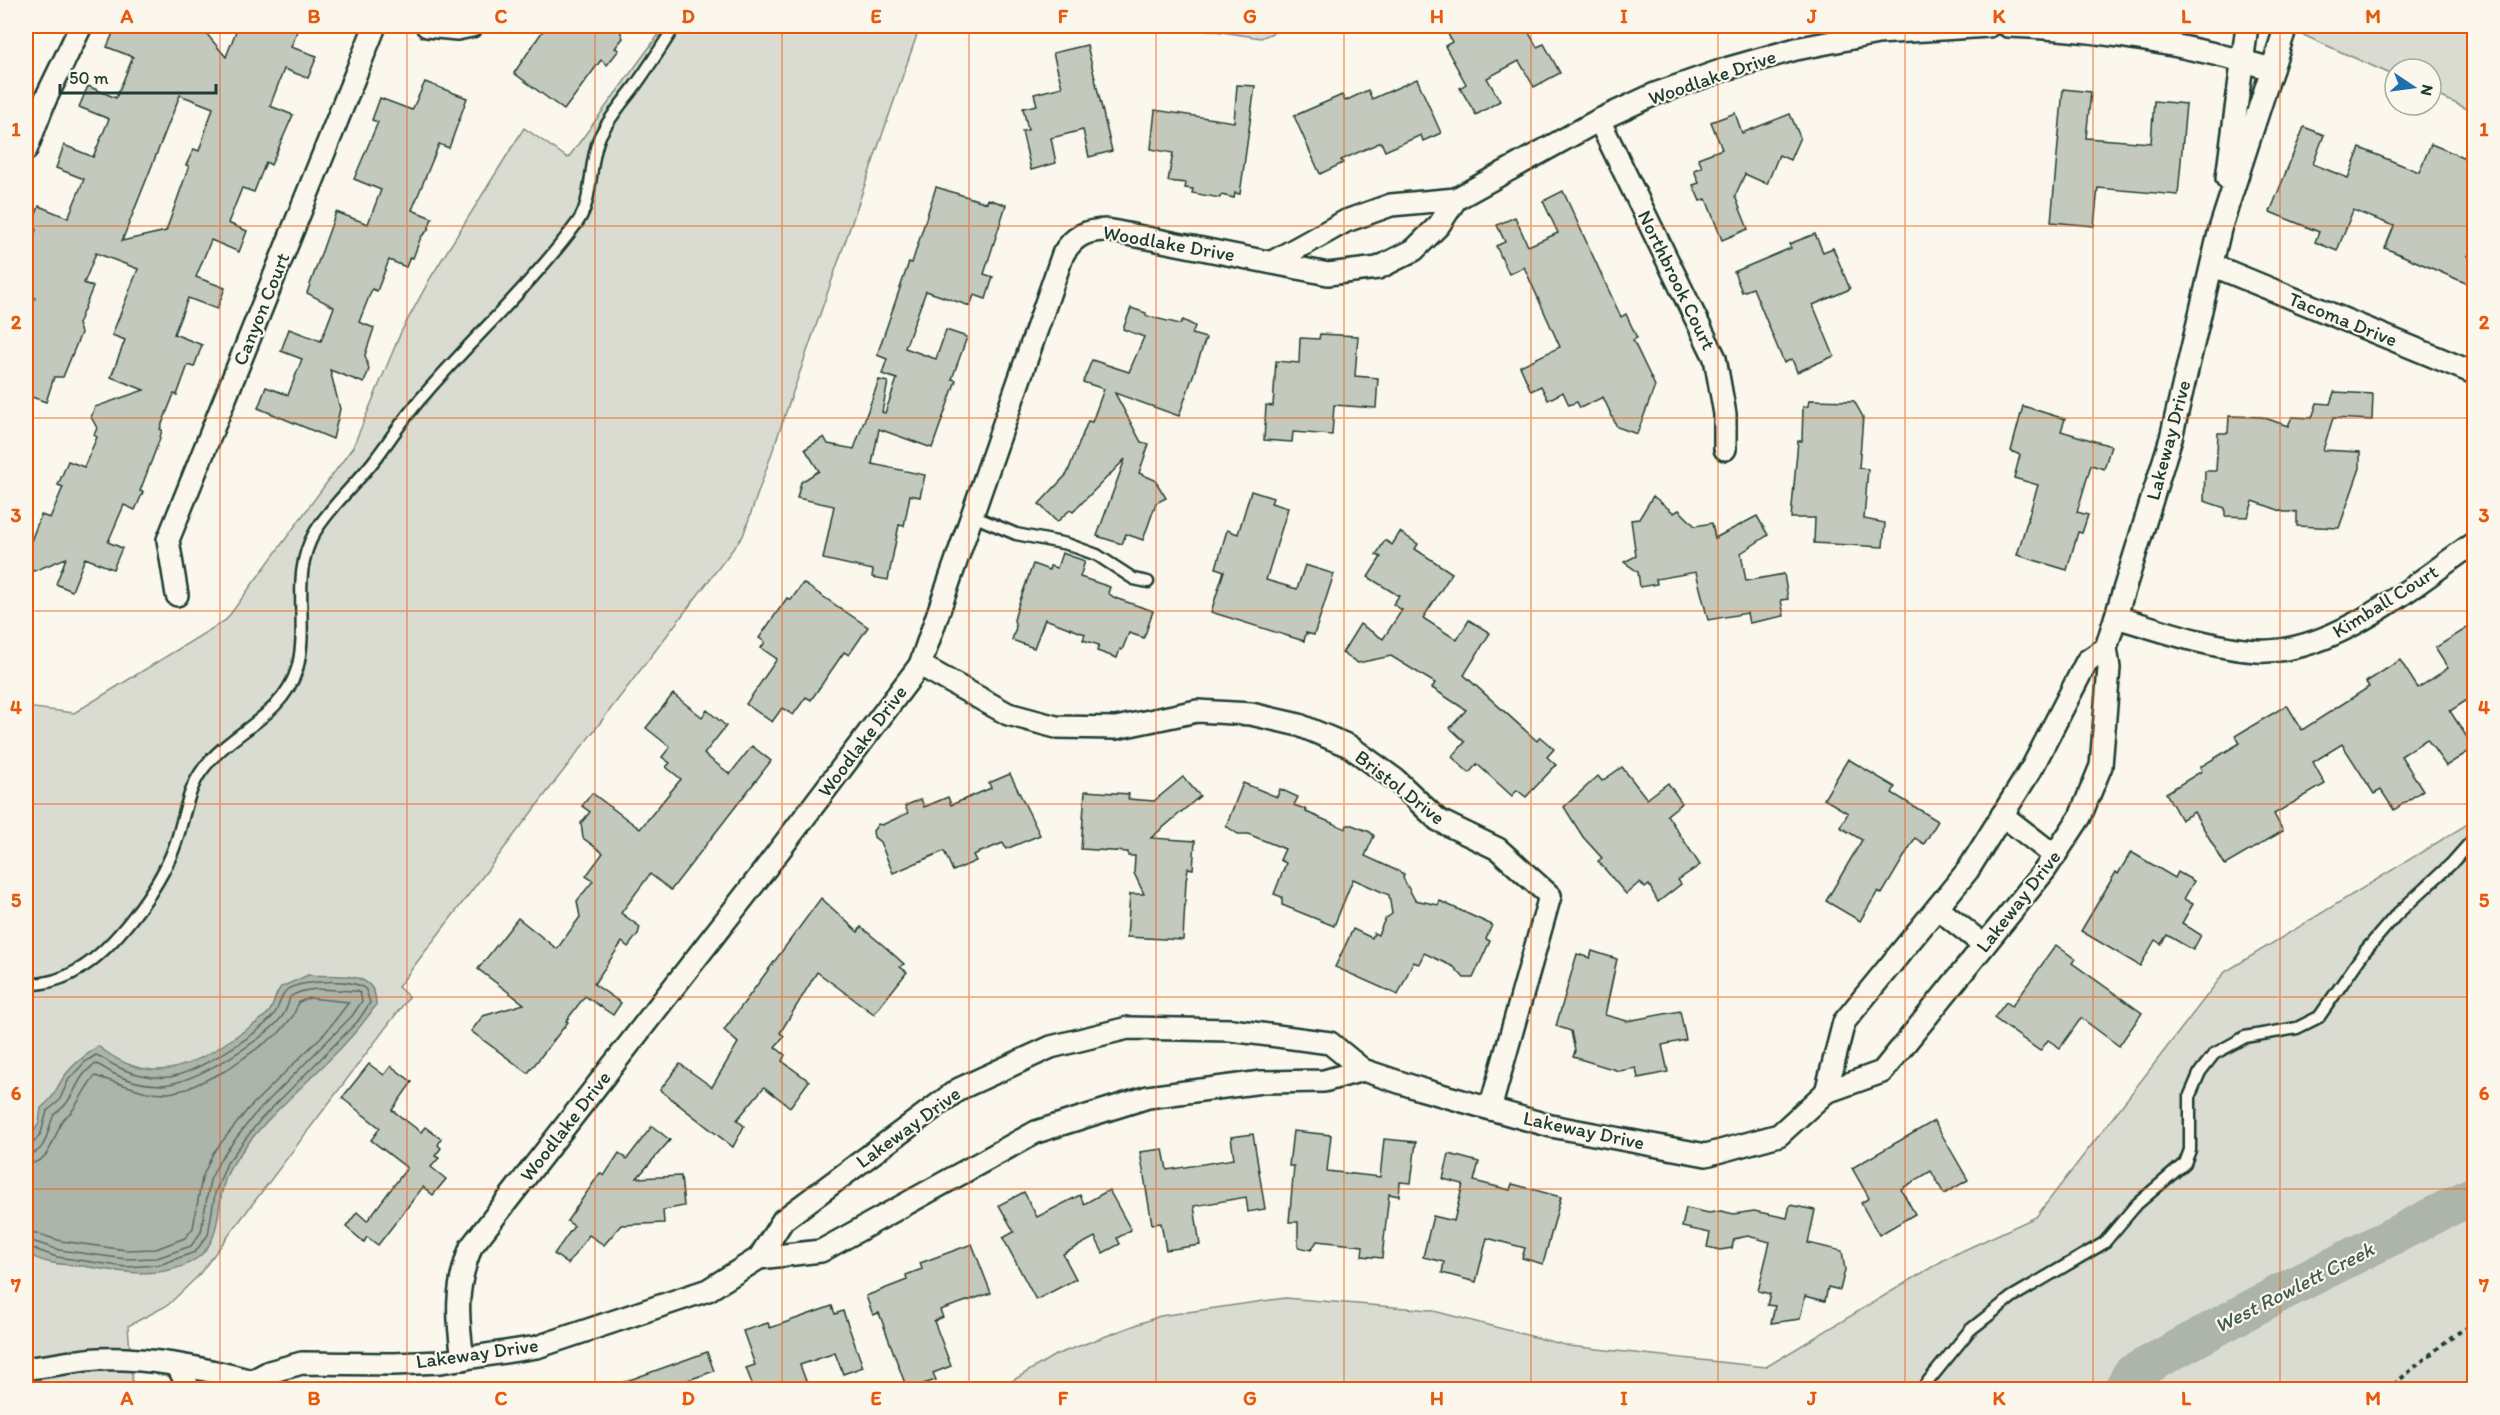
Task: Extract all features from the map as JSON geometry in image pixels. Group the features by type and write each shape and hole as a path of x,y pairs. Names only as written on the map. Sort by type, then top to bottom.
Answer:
{"street":[{"path":"26,150 50,89 81,26"},
{"name":"Canyon Court","path":"177,595 168,540 375,26"},
{"path":"427,26 457,29 472,26"},
{"name":"Woodlake Drive","path":"1274,261 1346,221 1391,205 1456,199 1599,120 1655,94 1729,68 1796,49 1878,33 1989,26"},
{"path":"2008,26 2125,35 2272,69"},
{"name":"Lakeway Drive","path":"26,1368 98,1359 177,1365 248,1385 269,1372 302,1363 394,1364 463,1359 537,1347 708,1290 759,1258 783,1220 959,1089 1051,1047 1128,1028 1231,1030 1330,1043 1363,1070 1490,1109 1551,1126 1706,1155 1779,1135 1826,1092 1882,1072 2055,856 2080,817 2101,766 2109,668 2106,648 2171,438 2220,229 2247,26"},
{"name":"Lakeway Drive","path":"2220,229 2286,26"},
{"name":"Northbrook Court","path":"1599,120 1715,358 1725,414 1725,449"},
{"name":"Woodlake Drive","path":"463,1359 457,1298 461,1271 471,1247 747,893 920,665 1063,254 1070,243 1093,230 1107,230 1274,261 1328,274 1378,268 1414,250 1439,225 1456,199"},
{"name":"Tacoma Drive","path":"2212,265 2475,373"},
{"name":"Kimball Court","path":"2115,617 2225,646 2259,651 2299,646 2338,634 2475,543"},
{"path":"1826,1092 1844,1022 1968,870 2033,766 2087,662 2106,648"},
{"name":"Bristol Drive","path":"920,665 1008,714 1056,727 1116,728 1197,711 1251,714 1299,725 1349,746 1396,780 1438,820 1498,849 1550,896 1490,1109"},
{"path":"2002,815 2055,856"},
{"path":"1937,908 1984,945"},
{"name":"Lakeway Drive","path":"759,1258 821,1251 1036,1132 1137,1101 1262,1082 1324,1081 1363,1070"},
{"path":"177,1365 190,1389"}],"lane":[{"path":"26,985 55,980 80,969 111,941 146,898 172,854 199,775 216,754 264,717 278,702 294,676 300,653 301,570 308,546 316,530 372,463 423,396 505,310 577,223 585,206 591,162 600,137 675,26"},
{"path":"973,516 1016,534 1067,544 1097,555 1134,579 1149,582"},
{"path":"1921,1389 1970,1330 2012,1297 2104,1243 2137,1204 2185,1163 2190,1150 2190,1095 2200,1072 2214,1053 2245,1037 2297,1028 2319,1017 2365,951 2396,915 2451,864 2475,838"}],"path":[{"path":"2387,1389 2454,1335 2475,1324"}],"shaded area":[{"path":"665,26 920,26 743,536 398,987 409,997 198,1276 168,1305 128,1326 133,1389 26,1390 26,707 74,713 226,620 353,447 401,332 431,277 524,128 568,158"},
{"path":"1183,26 1288,26 1261,38"},
{"path":"2303,26 2474,26 2474,112 2443,98 2443,57 2383,57 2383,71 2301,34"},
{"path":"2474,820 2474,1389 997,1390 1055,1355 1160,1316 1285,1298 1430,1310 1569,1346 1766,1367 1947,1258 2036,1217 2225,972"}],"water":[{"path":"308,975 352,977 362,980 374,993 376,1005 342,1047 264,1124 231,1167 222,1189 213,1237 200,1256 175,1269 146,1273 57,1264 28,1253 26,1250 26,1145 39,1123 41,1108 73,1066 98,1046 133,1066 149,1070 165,1070 198,1060 256,1023 269,1012 281,987"}],"building":[{"path":"116,26 178,26 206,33 226,57 238,26 299,26 291,47 317,56 308,78 284,69 270,106 293,115 271,165 266,162 254,192 242,188 228,223 247,231 239,252 211,240 196,277 225,288 217,309 188,298 174,334 202,345 194,367 188,365 177,395 174,394 160,429 162,430 159,441 135,510 124,505 108,542 122,548 113,569 85,558 72,591 56,584 66,558 34,571 26,567 26,554 41,515 50,518 63,487 58,485 68,461 84,467 97,437 94,435 97,428 91,417 95,407 144,390 111,377 125,340 112,335 138,269 96,253 84,283 93,287 78,324 81,333 63,377 54,377 46,402 26,395 26,320 35,298 26,294 26,256 36,230 31,228 39,206 68,218 84,179 56,168 64,145 93,157 109,119 79,107 88,86 116,98 133,57 107,47","holes":["180,95 213,108 199,151 194,149 186,165 189,166 166,231 122,241"]},
{"path":"546,26 614,26 619,28 623,38 615,48 619,50 607,65 601,60 564,110 514,73"},
{"path":"1468,26 1472,32 1482,26 1525,26 1537,47 1544,44 1560,73 1534,87 1519,61 1487,78 1500,101 1476,115 1460,88 1466,84 1445,46 1452,42 1448,34"},
{"path":"1087,45 1112,151 1089,157 1083,130 1051,138 1056,163 1031,170 1022,131 1028,130 1023,108 1037,105 1034,94 1062,87 1053,53"},
{"path":"1417,79 1441,133 1423,141 1421,135 1385,151 1381,142 1341,160 1343,163 1320,174 1294,116 1342,95 1345,101 1368,90 1372,99"},
{"path":"425,82 467,98 449,148 439,144 412,210 432,218 428,230 421,237 413,258 410,257 406,267 389,260 377,291 372,289 359,322 374,328 365,355 369,369 364,383 330,370 340,409 333,439 258,408 266,387 288,395 302,359 281,351 289,329 321,341 334,307 307,293 336,212 368,224 381,190 354,179 378,122 372,120 380,98 412,110"},
{"path":"1237,85 1255,86 1240,194 1235,193 1234,198 1221,195 1220,198 1192,193 1193,189 1185,188 1186,183 1168,181 1173,153 1151,149 1155,110 1234,122"},
{"path":"2063,89 2091,92 2086,138 2151,143 2154,101 2186,104 2178,195 2098,188 2094,226 2051,222"},
{"path":"1735,113 1742,133 1790,114 1800,137 1790,160 1779,155 1767,184 1745,174 1735,196 1748,229 1722,240 1706,199 1700,201 1693,185 1699,183 1694,170 1702,167 1698,158 1722,149 1711,122"},
{"path":"2304,127 2324,135 2313,164 2348,178 2360,148 2419,172 2431,144 2475,162 2475,240 2468,256 2475,258 2475,287 2385,248 2394,226 2353,210 2337,251 2315,242 2319,232 2270,212"},
{"path":"936,187 987,203 988,199 1006,205 984,274 993,277 986,299 974,295 970,306 926,291 905,348 936,359 946,330 967,337 952,379 956,380 932,448 879,429 872,464 925,475 920,497 910,495 904,526 899,525 888,580 872,577 873,570 823,559 834,506 797,498 801,482 819,471 805,449 824,437 828,444 854,449 879,380 888,382 882,412 885,413 897,379 882,374 887,359 877,355 909,262 912,263"},
{"path":"1563,191 1621,317 1626,314 1637,338 1633,340 1655,386 1637,434 1617,427 1603,397 1580,408 1577,402 1569,405 1563,392 1548,400 1541,386 1531,391 1520,366 1560,347 1524,267 1509,274 1496,246 1505,242 1497,225 1515,217 1528,246 1558,233 1543,201"},
{"path":"1815,234 1823,252 1833,248 1850,289 1813,305 1834,356 1797,372 1792,359 1784,363 1753,288 1742,292 1734,272 1791,248 1789,244"},
{"path":"1131,308 1146,313 1146,316 1180,324 1183,320 1195,326 1192,334 1206,338 1179,416 1115,393 1141,442 1149,444 1139,473 1155,480 1166,498 1156,503 1143,540 1126,534 1122,544 1097,536 1125,459 1073,512 1070,510 1057,522 1039,504 1067,474 1088,421 1092,422 1104,389 1083,382 1092,360 1129,372 1144,337 1123,329"},
{"path":"1320,334 1358,336 1355,376 1378,378 1376,408 1334,405 1332,435 1293,432 1292,442 1264,440 1266,405 1273,406 1276,361 1299,363 1300,338 1319,339"},
{"path":"2334,392 2373,394 2372,420 2333,418 2323,450 2360,452 2360,468 2339,528 2297,526 2297,512 2284,512 2253,501 2248,517 2225,516 2225,508 2204,501 2205,471 2216,471 2218,433 2228,433 2229,416 2262,417 2288,426 2292,417 2312,418 2317,403 2330,404"},
{"path":"1809,400 1854,401 1863,417 1859,468 1868,469 1864,519 1885,523 1883,547 1814,543 1815,518 1791,518 1798,441 1802,441 1803,407 1808,406"},
{"path":"2023,406 2065,419 2061,431 2111,446 2104,469 2091,465 2077,512 2088,515 2082,533 2078,532 2067,570 2017,555 2038,485 2014,478 2020,455 2011,451"},
{"path":"1251,491 1273,498 1271,503 1288,508 1266,580 1297,589 1305,565 1334,574 1314,635 1306,633 1304,641 1211,612 1224,571 1216,568 1227,530 1238,534"},
{"path":"1653,496 1674,513 1679,510 1695,526 1712,523 1715,538 1757,516 1768,535 1741,553 1746,581 1784,574 1788,599 1781,600 1784,616 1749,623 1747,613 1708,620 1696,572 1656,579 1657,584 1640,587 1638,572 1624,562 1636,556 1631,520 1639,519"},
{"path":"1400,532 1418,544 1415,549 1452,573 1423,618 1457,640 1469,620 1490,633 1464,675 1537,741 1540,737 1554,749 1547,757 1556,765 1526,797 1517,790 1512,796 1477,764 1469,773 1452,757 1465,742 1450,728 1466,710 1432,688 1435,683 1391,656 1358,663 1342,653 1360,624 1383,639 1402,610 1393,604 1399,596 1368,577 1381,557 1376,555 1385,540 1392,545"},
{"path":"1062,553 1085,561 1080,577 1110,587 1108,593 1115,598 1153,611 1144,638 1129,633 1117,658 1097,651 1099,645 1083,640 1085,634 1045,619 1034,648 1012,640 1016,627 1014,620 1033,564 1049,570 1050,566 1057,568"},
{"path":"803,583 868,627 849,655 844,652 811,700 806,697 793,715 782,708 772,722 746,704 777,659 761,648 765,642 759,638 787,598 791,600"},
{"path":"2475,623 2475,695 2450,711 2474,748 2446,766 2427,739 2401,756 2423,790 2394,810 2381,790 2374,794 2342,744 2313,762 2325,784 2274,814 2283,831 2225,865 2194,812 2181,820 2166,793 2202,771 2200,767 2240,743 2235,736 2287,705 2302,730 2369,687 2366,682 2400,660 2418,688 2448,668 2435,648"},
{"path":"673,694 702,717 707,710 726,726 704,754 730,774 752,746 771,761 671,890 650,874 621,913 640,927 638,934 628,947 622,942 594,984 621,1003 613,1015 585,996 566,1021 568,1022 528,1073 471,1031 483,1016 524,1004 478,969 518,918 557,949 580,917 577,901 593,881 586,876 603,853 583,838 581,823 590,812 582,806 592,793 640,829 681,779 666,767 670,763 662,757 670,747 646,728"},
{"path":"1848,759 1895,787 1892,793 1938,821 1924,844 1915,838 1882,894 1878,891 1860,921 1826,901 1862,840 1840,827 1848,813 1824,799"},
{"path":"1622,767 1647,799 1668,783 1682,803 1667,815 1700,865 1678,880 1681,884 1658,902 1649,885 1645,888 1640,882 1626,894 1598,861 1602,858 1583,837 1564,807 1598,776 1602,781"},
{"path":"1010,774 1040,835 1006,849 1003,843 973,855 976,861 953,871 944,851 893,873 880,842 874,837 873,831 878,824 882,825 908,813 905,806 921,799 924,807 948,797 951,805 991,788 989,783"},
{"path":"1183,777 1200,796 1151,838 1195,841 1193,869 1188,868 1186,881 1183,940 1127,937 1130,894 1144,894 1134,873 1135,856 1128,856 1128,852 1081,849 1085,791 1129,794 1128,799 1154,801"},
{"path":"1243,783 1277,797 1280,789 1298,797 1294,805 1307,810 1306,812 1346,829 1347,825 1352,825 1370,832 1374,836 1365,856 1404,874 1403,878 1415,900 1438,905 1440,901 1492,925 1486,939 1490,941 1473,978 1464,978 1454,967 1424,953 1419,964 1413,962 1398,995 1335,967 1353,929 1372,938 1374,933 1378,935 1385,919 1392,914 1389,895 1353,879 1334,926 1282,905 1282,897 1274,894 1286,863 1280,860 1285,849 1248,834 1238,834 1226,826"},
{"path":"2131,852 2175,878 2178,872 2194,881 2184,899 2193,904 2182,923 2201,935 2193,950 2167,935 2161,944 2155,940 2140,966 2081,931 2116,872 2118,874"},
{"path":"821,898 858,932 861,927 884,946 904,964 900,967 907,972 874,1014 817,972 780,1033 784,1036 775,1047 785,1055 782,1061 809,1081 790,1107 764,1087 737,1120 744,1126 733,1147 660,1090 680,1064 712,1087 738,1043 724,1030"},
{"path":"2056,945 2075,959 2072,963 2142,1013 2119,1046 2081,1018 2060,1048 2048,1040 2040,1051 1994,1018 2006,1002 2012,1006"},
{"path":"1592,951 1617,959 1605,1015 1627,1021 1680,1011 1686,1040 1662,1045 1668,1072 1638,1078 1636,1068 1619,1071 1573,1057 1575,1051 1571,1031 1556,1026 1577,954 1590,958"},
{"path":"369,1064 384,1075 391,1066 412,1082 392,1110 421,1132 425,1127 441,1139 438,1145 441,1148 435,1156 439,1158 431,1167 446,1179 433,1195 423,1187 378,1245 367,1237 364,1242 346,1227 357,1212 367,1221 407,1168 371,1140 380,1128 342,1098"},
{"path":"1934,1121 1968,1180 1944,1194 1931,1171 1901,1189 1915,1214 1879,1235 1861,1203 1869,1198 1852,1168"},
{"path":"652,1126 670,1140 637,1178 681,1176 684,1206 663,1210 664,1223 621,1225 604,1245 589,1235 568,1264 554,1254 574,1226 567,1221 600,1173 604,1176 619,1153 627,1159"},
{"path":"1293,1131 1331,1135 1327,1171 1380,1177 1384,1139 1416,1142 1411,1183 1400,1182 1399,1196 1389,1194 1382,1258 1362,1256 1363,1246 1317,1241 1311,1250 1298,1247 1298,1222 1289,1222 1294,1166 1289,1166"},
{"path":"1253,1134 1265,1209 1248,1212 1246,1197 1194,1206 1200,1245 1166,1250 1161,1223 1152,1224 1140,1152 1163,1149 1167,1170 1234,1159 1231,1137"},
{"path":"1449,1154 1479,1162 1474,1181 1510,1190 1512,1184 1561,1197 1543,1264 1522,1258 1525,1248 1487,1238 1476,1282 1442,1273 1444,1262 1423,1257 1433,1216 1454,1221 1463,1184 1443,1179"},
{"path":"1109,1190 1131,1230 1117,1238 1120,1244 1103,1253 1095,1237 1063,1254 1076,1279 1036,1300 1003,1238 1014,1232 999,1205 1024,1192 1037,1217 1080,1195 1084,1204"},
{"path":"1790,1205 1815,1210 1808,1243 1842,1251 1845,1270 1840,1290 1828,1287 1825,1301 1805,1296 1800,1319 1771,1323 1775,1306 1767,1305 1770,1294 1758,1291 1770,1242 1748,1236 1734,1239 1732,1248 1720,1250 1707,1247 1710,1233 1682,1227 1686,1208 1709,1213 1721,1211 1734,1214 1754,1211 1787,1218"},
{"path":"972,1244 991,1293 940,1310 943,1317 934,1321 951,1366 933,1373 936,1380 923,1384 925,1389 907,1389 879,1313 873,1315 866,1296 907,1280 906,1275 922,1269 920,1263"},
{"path":"832,1306 835,1314 843,1311 863,1367 843,1374 835,1353 800,1365 809,1389 754,1389 746,1368 755,1365 743,1331 768,1323 770,1328"},
{"path":"707,1352 714,1371 663,1389 610,1389 610,1387"}],"waterway":[{"name":"West Rowlett Creek","path":"2122,1390 2131,1374 2282,1292 2474,1195"}]}
